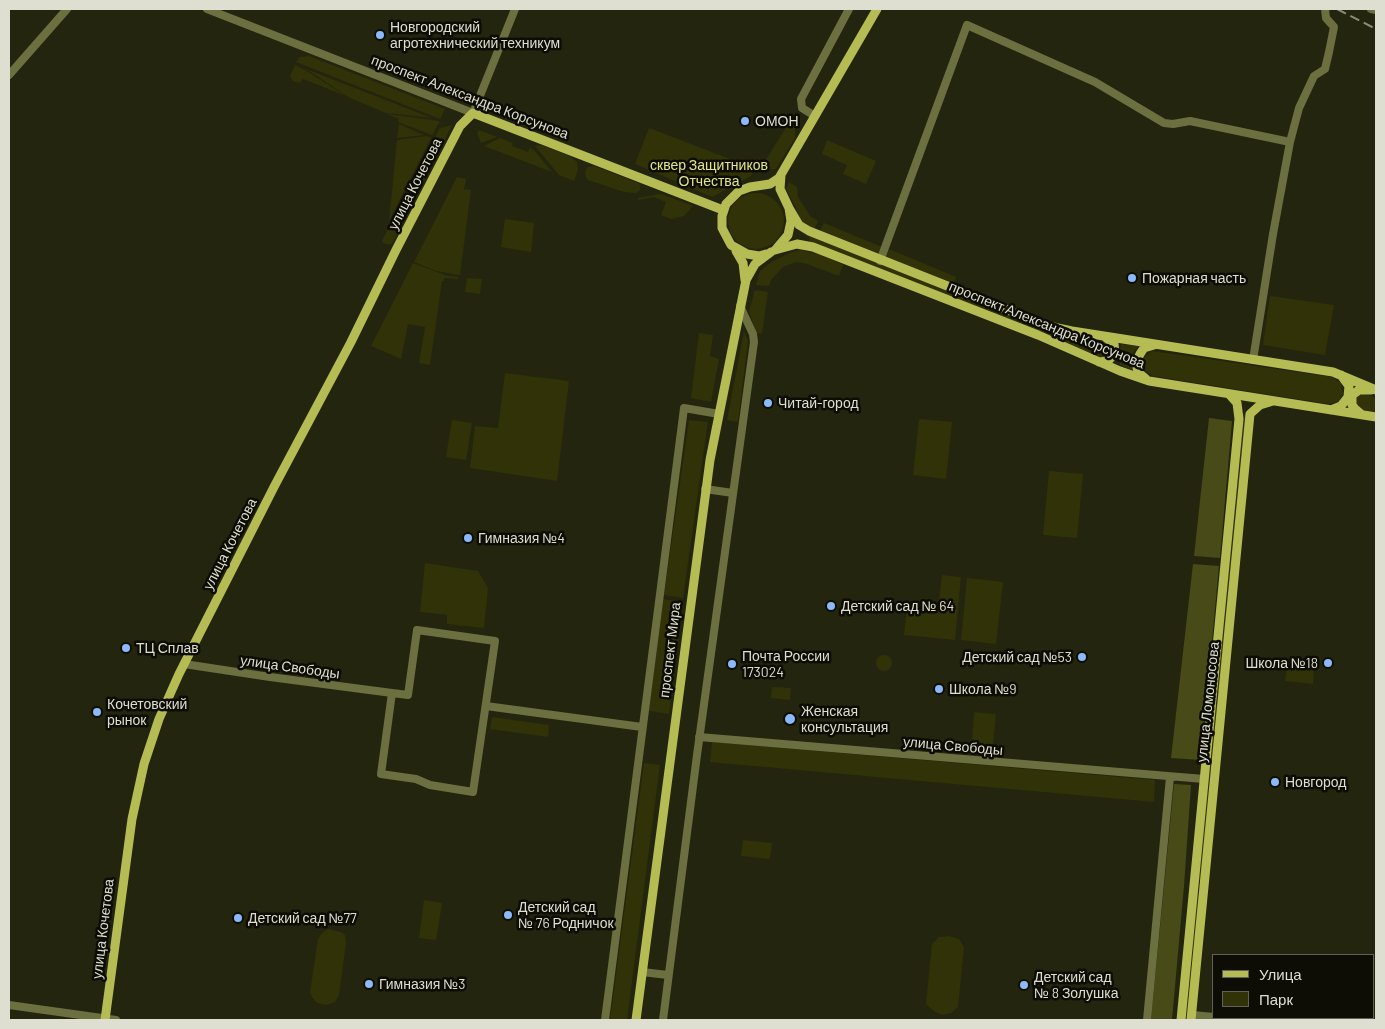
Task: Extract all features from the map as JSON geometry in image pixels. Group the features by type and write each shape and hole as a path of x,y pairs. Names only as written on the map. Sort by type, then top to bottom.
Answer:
{"main road":[{"path":"781,175 779,185 790,215 790,228 785,241 773,251 759,256 747,254 731,245 722,228 723,210 734,195 750,187 773,183 781,175 877,9"},
{"name":"проспект Александра Корсунова","path":"473,113 723,210"},
{"name":"улица Кочетова","path":"105,1019 122,887 138,787 159,719 184,664 271,492 351,342 460,126 473,113"},
{"path":"750,187 770,189 776,192 787,205"},
{"name":"проспект Александра Корсунова","path":"787,205 802,228 880,261 1042,324 1072,332 1337,373 1376,391"},
{"name":"проспект Александра Корсунова","path":"773,251 797,244 813,247 1038,335 1148,381 1327,410 1376,416"},
{"name":"проспект Мира","path":"731,245 743,263 744,286"},
{"name":"проспект Мира","path":"636,1020 705,489 718,414 744,286 755,264 773,251"},
{"path":"1099,362 1108,361 1112,358 1115,348 1111,340 1100,336"},
{"path":"1148,381 1140,374 1137,368 1137,360 1144,348 1158,345"},
{"path":"1327,410 1341,406 1349,394 1349,386 1345,379 1337,373"},
{"path":"1361,415 1354,410 1352,405 1351,398 1354,393 1362,389 1376,391"},
{"path":"1229,394 1237,403 1240,413 1244,409 1250,414 1260,405 1273,401"},
{"name":"улица Ломоносова","path":"1181,1020 1240,413"},
{"name":"улица Ломоносова","path":"1192,1017 1250,414"},
{"path":"1212,696 1222,698"},
{"path":"1194,887 1204,888"}],"street":[{"path":"9,75 67,9"},
{"name":"проспект Александра Корсунова","path":"207,9 473,113"},
{"path":"473,113 515,9"},
{"path":"816,116 802,108 801,99 848,9"},
{"path":"1253,360 1290,142 1299,108 1314,76 1325,69 1334,27 1326,18 1325,9"},
{"path":"1371,9 1376,10"},
{"path":"880,261 966,26 1095,82 1164,123 1173,124 1190,121 1290,142"},
{"path":"663,1020 699,736 754,342 753,334 740,306"},
{"path":"605,1020 684,408 718,414"},
{"path":"705,489 733,493"},
{"name":"улица Свободы","path":"184,664 408,695 417,630 496,641 473,792 430,785 416,779 381,774 392,693"},
{"path":"486,706 642,727"},
{"name":"улица Свободы","path":"699,736 1204,780"},
{"path":"1147,1020 1170,777"},
{"path":"642,972 668,975"},
{"path":"9,1005 116,1020"},
{"path":"1192,1017 1212,1017"}],"green space":[{"path":"309,56 445,109 440,119 296,62 300,57"},
{"path":"295,65 346,96 303,79 300,83 293,81 290,76"},
{"path":"306,69 432,118 386,113 350,98"},
{"path":"795,113 795,138 776,169 759,171"},
{"path":"387,114 440,121 432,135 398,122 399,119"},
{"path":"399,124 424,135 425,135 397,138"},
{"path":"452,125 393,242 390,245 383,243 382,241 440,128"},
{"name":"сквер Защитников Отчества","path":"649,128 754,168 751,176 712,197 635,164"},
{"path":"479,130 497,137 481,143 477,133"},
{"path":"427,136 431,138 389,221 397,140"},
{"path":"500,138 513,143 512,146 528,152 530,148 534,150 552,172 484,146"},
{"path":"827,140 876,161 866,184 843,174 847,165 822,154"},
{"path":"541,145 570,156 577,162 578,170 574,181 559,175 535,146"},
{"path":"594,166 638,183 640,190 636,193 624,192 588,180 585,171 588,167"},
{"path":"457,177 466,179 464,189 471,190 460,275 436,271 414,262"},
{"path":"789,182 797,187 798,197 810,216 818,221 814,230 802,223 786,189"},
{"path":"751,193 761,193 776,201 782,210 784,221 782,232 776,241 761,249 751,249 740,244 733,237 728,226 728,216 733,205 740,198"},
{"path":"660,194 693,206 684,216 671,219 661,215 666,202 654,197 638,200 638,198"},
{"path":"505,219 534,223 531,252 501,247"},
{"path":"824,223 882,247 878,255 820,231"},
{"path":"810,236 1050,331 1105,341 1110,346 1111,352 1107,357 1100,358 809,241"},
{"path":"889,249 956,277 953,285 886,257"},
{"path":"801,250 823,255 843,265 839,276 807,264 796,262 783,267 771,280 769,286 756,285 760,271 770,263 791,252"},
{"path":"413,263 445,275 458,277 458,279 444,278 444,281 442,281 430,365 419,363 425,327 408,324 401,359 371,346"},
{"path":"467,278 482,279 480,294 465,292"},
{"path":"755,290 768,292 762,334 756,333 749,311"},
{"path":"1270,296 1334,305 1325,355 1263,345"},
{"path":"744,332 748,341 738,422 727,420"},
{"path":"699,333 713,335 710,356 719,359 711,402 691,398"},
{"path":"1121,344 1139,346 1134,351 1132,357 1132,370 1120,365"},
{"path":"1152,351 1332,377 1341,383 1343,393 1338,402 1328,404 1153,376 1145,371 1143,361 1144,357"},
{"path":"505,373 569,381 557,481 470,468 475,426 498,428"},
{"path":"1363,393 1376,398 1376,412 1361,410 1356,405 1356,398"},
{"path":"1243,414 1247,414 1220,690 1216,690"},
{"path":"919,419 952,422 946,479 913,475"},
{"path":"452,420 472,423 466,460 446,457"},
{"path":"689,420 708,422 683,598 664,595"},
{"path":"1049,471 1083,474 1077,538 1043,535"},
{"path":"425,563 478,571 488,588 484,628 447,624 447,615 420,612"},
{"path":"942,575 961,577 955,640 904,635 907,607 938,610"},
{"path":"967,578 1003,582 996,644 961,640"},
{"path":"663,599 683,602 669,714 649,711"},
{"path":"884,655 890,657 892,663 890,669 884,671 878,669 876,663 878,657"},
{"path":"1287,667 1314,669 1313,684 1285,681"},
{"path":"772,687 791,688 790,700 771,698"},
{"path":"1215,704 1219,704 1201,881 1198,880"},
{"path":"974,712 996,714 993,745 972,743"},
{"path":"492,717 549,725 548,737 490,729"},
{"path":"712,742 1155,780 1154,802 710,762"},
{"path":"644,763 660,765 627,1020 610,1020"},
{"path":"743,840 772,843 770,859 741,856"},
{"path":"1196,895 1200,895 1188,1020 1184,1020"},
{"path":"424,900 442,903 436,940 419,938"},
{"path":"328,929 345,935 346,943 339,995 335,1002 326,1005 317,1003 310,992 318,939"},
{"path":"949,936 959,939 964,947 958,1007 951,1013 942,1015 926,1004 932,944 939,937"}],"shaded area":[{"path":"1209,418 1232,421 1220,558 1194,556"},
{"path":"1193,564 1219,566 1201,760 1171,758"},
{"path":"1174,784 1191,785 1172,1020 1151,1020"}],"railway":[{"path":"1337,9 1376,29"}],"place":[{"name":"Новгородский агротехнический техникум","path":"380,35"},
{"name":"ОМОН","path":"745,121"},
{"name":"Пожарная часть","path":"1132,278"},
{"name":"Читай-город","path":"768,403"},
{"name":"Гимназия №4","path":"468,538"},
{"name":"Детский сад № 64","path":"831,606"},
{"name":"ТЦ Сплав","path":"126,648"},
{"name":"Детский сад №53","path":"1082,657"},
{"name":"Школа №18","path":"1328,663"},
{"name":"Почта России 173024","path":"732,664"},
{"name":"Школа №9","path":"939,689"},
{"name":"Кочетовский рынок","path":"97,712"},
{"name":"Женская консультация","path":"790,719"},
{"name":"Новгород","path":"1275,782"},
{"name":"Детский сад № 76 Родничок","path":"508,915"},
{"name":"Детский сад №77","path":"238,918"},
{"name":"Гимназия №3","path":"369,984"},
{"name":"Детский сад № 8 Золушка","path":"1024,985"}]}
